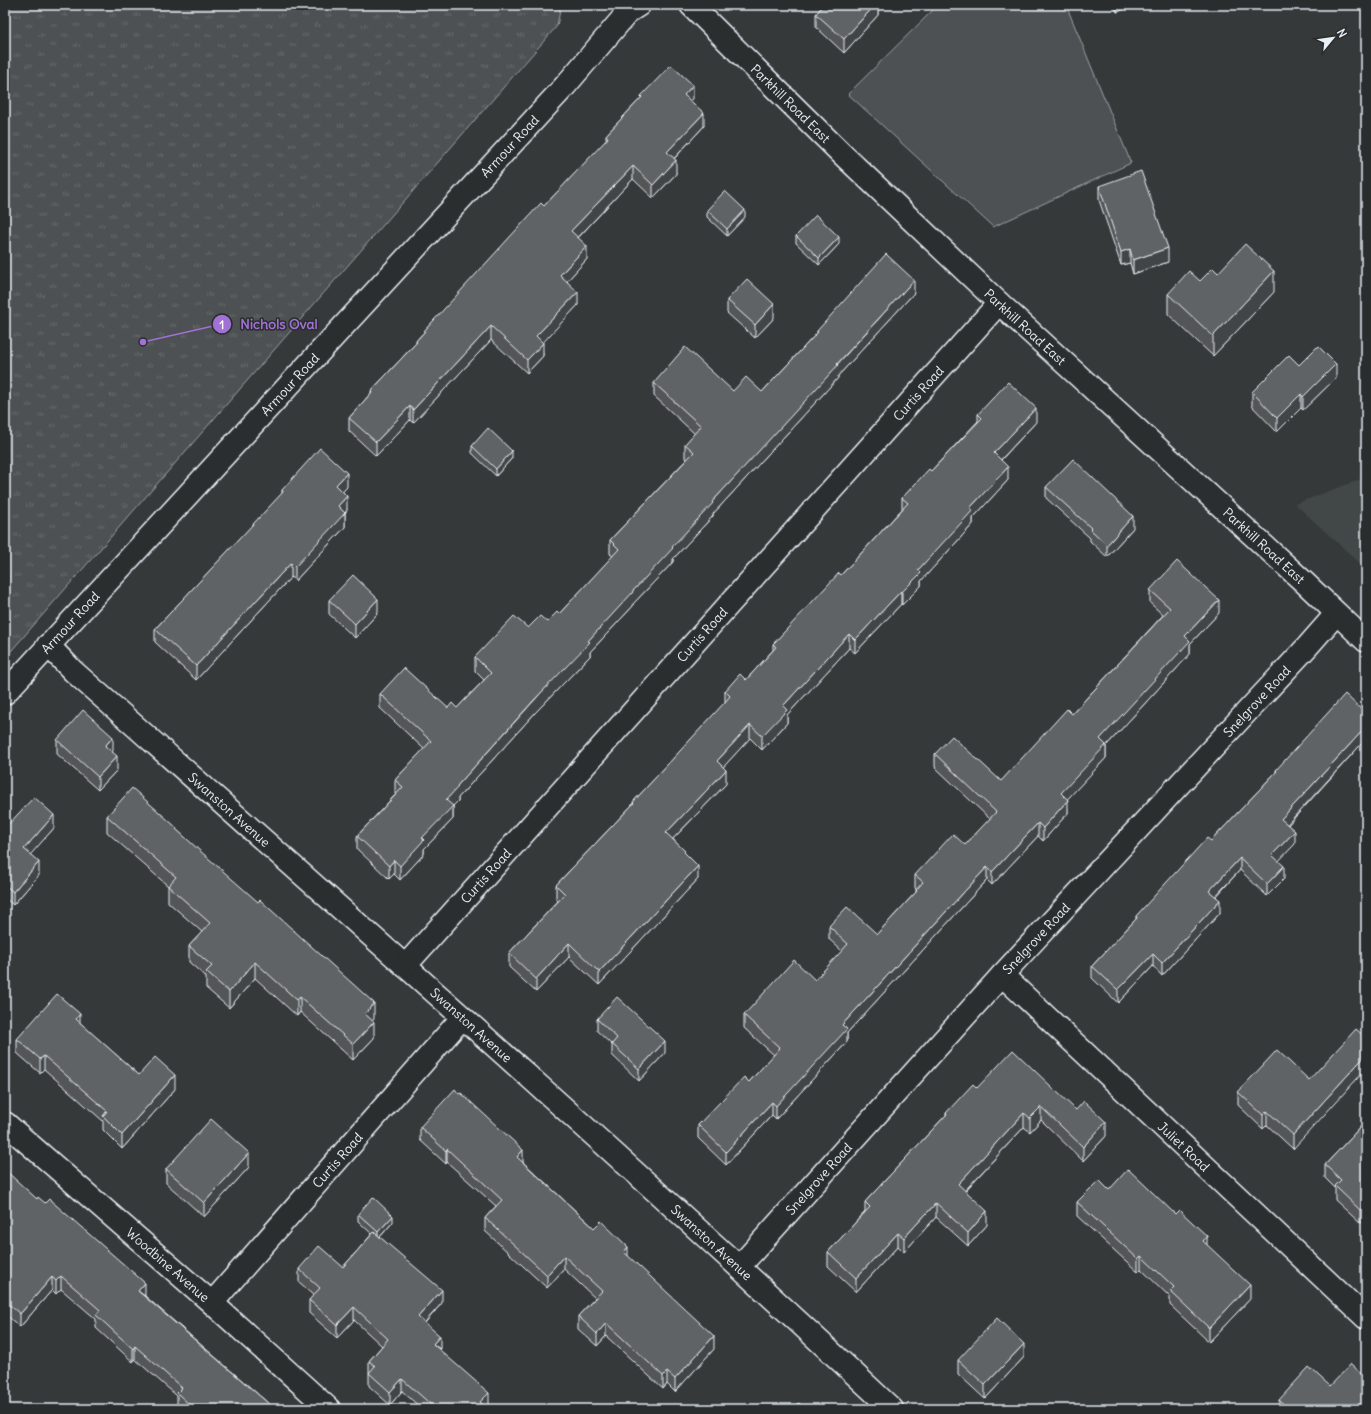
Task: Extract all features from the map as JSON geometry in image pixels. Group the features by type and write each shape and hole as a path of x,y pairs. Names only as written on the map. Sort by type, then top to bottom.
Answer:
{"street":[{"name":"Armour Road","path":"5,693 565,86 628,12 639,5"},
{"name":"Parkhill Road East","path":"691,5 841,153 999,303 1305,583 1366,641"},
{"name":"Curtis Road","path":"405,966 999,303"},
{"name":"Snelgrove Road","path":"739,1267 1002,975 1336,614"},
{"name":"Swanston Avenue","path":"48,645 73,671 405,966 739,1267 892,1409"},
{"name":"Juliet Road","path":"1002,975 1366,1318"},
{"name":"Curtis Road","path":"212,1303 462,1018"},
{"name":"Woodbine Avenue","path":"5,1123 212,1303 329,1409"}],"shaded area":[{"path":"1366,477 1366,569 1295,504"}],"green space":[{"path":"5,5 561,5 557,26 5,658"},
{"path":"938,5 1066,5 1131,163 993,227 848,94"}],"building":[{"path":"823,5 875,5 844,39 816,14"},
{"path":"671,65 693,85 684,95 704,113 667,152 676,160 653,185 633,166 571,231 587,246 560,275 578,292 536,336 543,343 527,360 491,326 413,410 410,406 376,442 349,418 372,392 371,391 417,342 416,341 424,331 541,203 544,206 608,138 606,135"},
{"path":"1141,171 1168,248 1133,260 1130,249 1121,252 1099,186"},
{"path":"725,191 745,210 727,229 707,210"},
{"path":"816,215 839,237 819,258 796,236"},
{"path":"1245,244 1274,271 1213,336 1168,294 1189,271 1200,281 1213,268 1218,273"},
{"path":"886,254 914,280 712,502 713,503 672,547 673,548 588,641 590,642 535,699 457,786 458,787 446,800 453,806 422,838 424,840 400,866 394,860 389,866 357,836 403,787 395,780 431,741 380,694 404,668 448,708 452,703 457,708 491,673 475,657 514,616 528,628 540,616 547,622 557,612 559,614 619,549 610,540 694,452 685,444 701,426 654,383 685,347 733,391 746,377 762,392 818,332 817,331"},
{"path":"747,279 774,304 755,325 727,300"},
{"path":"1318,346 1336,364 1303,397 1301,394 1277,418 1252,392 1289,355 1299,365"},
{"path":"1008,382 1036,408 994,453 1008,467 970,508 973,510 918,570 921,573 902,592 901,591 855,640 849,634 783,706 787,710 762,736 750,725 717,761 726,770 666,833 698,866 599,972 569,943 536,979 509,953 565,894 556,885 634,803 633,802 725,702 730,696 725,691 740,674 746,680 776,647 773,644 839,573 841,575 908,503 902,498 929,469 931,471 982,418 978,414"},
{"path":"488,428 512,451 496,469 472,446"},
{"path":"320,448 347,473 336,485 347,496 338,506 345,513 295,567 291,563 196,666 155,629 283,492 282,490"},
{"path":"1073,459 1133,516 1107,545 1090,529 1091,528 1046,487"},
{"path":"1177,561 1219,600 1185,636 1190,641 1100,739 1106,745 1061,793 1068,800 1043,828 1038,823 992,872 987,867 842,1025 847,1029 776,1106 772,1102 726,1152 698,1125 744,1077 749,1082 780,1048 744,1015 794,960 815,980 848,944 829,926 847,907 877,934 917,891 916,890 923,882 915,875 953,834 965,845 996,812 935,754 952,736 1001,781 1067,709 1072,714 1170,608 1150,590"},
{"path":"353,575 378,599 355,624 329,600"},
{"path":"1345,694 1366,714 1366,727 1281,819 1295,831 1272,855 1284,866 1267,884 1240,858 1209,891 1220,900 1162,963 1153,954 1118,990 1092,966 1137,918 1136,916 1207,838 1211,841 1277,771 1276,770"},
{"path":"83,710 113,737 105,746 117,756 98,777 57,740"},
{"path":"132,788 177,828 176,829 199,850 258,902 260,900 374,1003 365,1014 374,1022 353,1044 300,997 297,1000 255,962 229,992 206,972 212,966 189,946 210,923 168,886 176,877 107,816"},
{"path":"34,797 54,815 24,849 39,862 13,892 5,885 5,828"},
{"path":"57,994 80,1014 76,1019 139,1075 155,1057 175,1075 122,1135 103,1116 107,1111 44,1056 40,1059 17,1039"},
{"path":"617,997 665,1041 639,1069 612,1044 617,1038 597,1019"},
{"path":"1356,1029 1366,1038 1366,1055 1293,1135 1267,1111 1263,1115 1238,1092 1277,1050 1309,1080"},
{"path":"1013,1050 1076,1110 1084,1101 1106,1122 1083,1147 1041,1107 1030,1118 1024,1113 958,1184 987,1211 968,1233 936,1203 904,1238 898,1233 856,1278 828,1252 870,1207 865,1202 947,1114 946,1113 973,1084 977,1088"},
{"path":"455,1089 523,1150 517,1157 594,1228 601,1221 628,1247 624,1252 714,1336 675,1379 667,1372 663,1376 606,1323 597,1334 578,1316 602,1291 564,1256 547,1275 485,1218 502,1200 447,1149 446,1151 420,1127"},
{"path":"211,1119 249,1153 204,1203 166,1169"},
{"path":"1366,1121 1366,1204 1360,1210 1335,1186 1341,1180 1325,1165"},
{"path":"1128,1169 1175,1214 1179,1210 1207,1236 1203,1241 1250,1285 1209,1328 1170,1291 1174,1287 1141,1256 1138,1259 1077,1202 1099,1180 1109,1190"},
{"path":"6,1171 37,1199 38,1197 45,1203 49,1199 145,1283 138,1291 275,1409 194,1409 177,1393 182,1388 135,1346 133,1349 96,1315 100,1310 61,1276 56,1281 52,1277 20,1314 5,1301"},
{"path":"373,1197 393,1216 378,1232 358,1214"},
{"path":"374,1232 442,1290 418,1317 440,1336 433,1344 489,1393 480,1402 488,1409 436,1409 402,1379 390,1392 369,1373 375,1366 369,1361 388,1339 354,1307 337,1325 309,1300 320,1288 299,1269 319,1246 343,1267"},
{"path":"997,1318 1024,1344 985,1385 958,1360"},
{"path":"1351,1364 1366,1378 1366,1409 1289,1409 1279,1400 1309,1367 1330,1386"},
{"path":"799,1403 805,1409 794,1409"}],"place":[{"name":"Nichols Oval","path":"143,342"}]}
